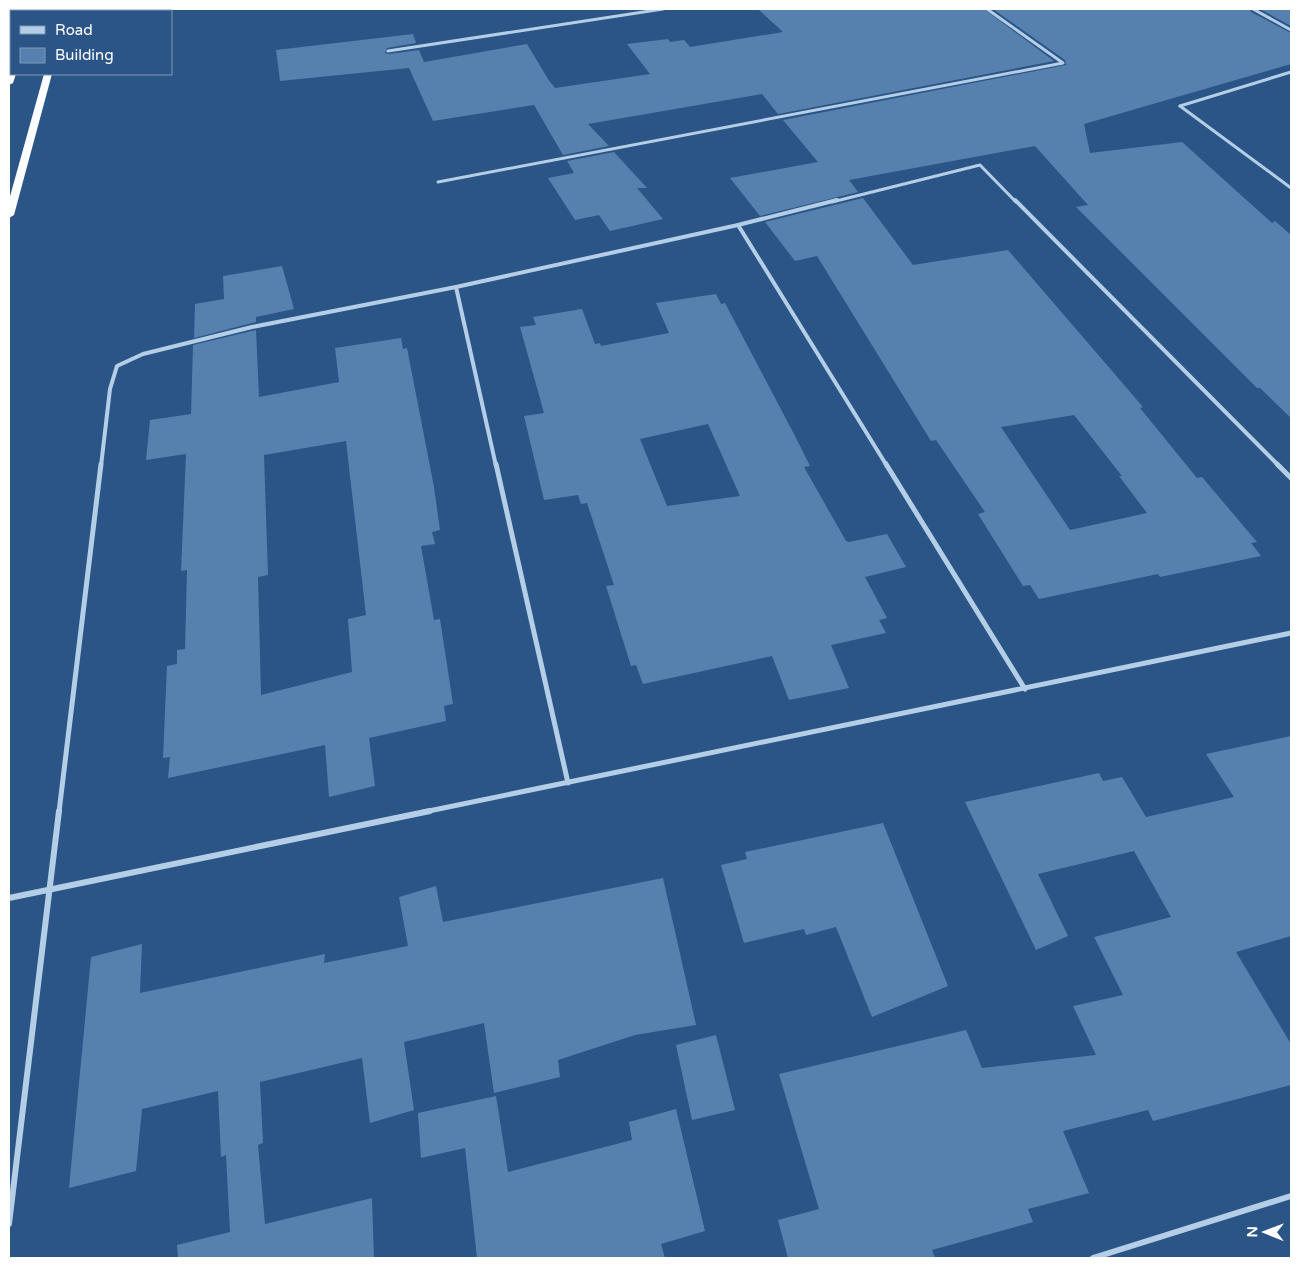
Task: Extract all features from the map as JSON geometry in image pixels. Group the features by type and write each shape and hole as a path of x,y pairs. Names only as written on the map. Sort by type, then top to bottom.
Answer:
{"highway":[{"path":"9,215 48,75"}],"street":[{"path":"388,51 664,9"},
{"path":"438,182 1063,63 987,9"},
{"path":"1253,9 1291,30"},
{"path":"1291,72 1180,106 1291,188"},
{"path":"9,1224 110,389 118,366 143,354 252,327 456,287 738,225 980,165 1291,478"},
{"path":"738,225 1024,689"},
{"path":"456,287 568,783"},
{"path":"9,898 49,892 1291,633"},
{"path":"1093,1258 1291,1196"}],"building":[{"path":"758,9 984,9 1054,61 778,114 762,94 588,124 609,146 563,155 534,105 433,121 409,68 280,81 276,50 413,34 416,43 387,48 385,53 419,50 424,62 527,44 555,88 650,74 627,44 668,39 670,42 684,40 690,47 783,32"},
{"path":"993,9 1250,9 1251,12 1291,33 1291,64 1084,124 1090,153 1182,142 1272,223 1275,221 1291,235 1291,418 1260,388 1257,388 1076,207 1088,205 1035,146 849,180 858,192 760,216 730,178 818,162 783,120 1066,65 1065,60"},
{"path":"1260,9 1291,9 1291,26"},
{"path":"614,152 647,188 637,188 663,219 610,231 599,215 575,220 548,178 574,173 567,161"},
{"path":"863,198 913,265 1008,250 1143,407 1140,408 1197,478 1202,477 1257,542 1251,543 1261,556 1160,577 1158,574 1039,599 1030,585 1023,586 978,514 985,512 936,440 931,441 817,256 795,261 765,222","holes":["1074,415 1122,476 1119,476 1147,513 1070,530 1001,427"]},
{"path":"282,266 294,309 256,317 256,322 194,338 195,304 224,299 223,276"},
{"path":"716,294 721,304 725,303 810,466 804,467 846,541 887,534 906,567 865,577 887,618 879,620 886,633 831,645 849,688 789,700 772,656 643,684 636,665 631,666 606,586 614,585 587,503 581,504 578,495 544,500 524,416 544,413 520,327 536,325 533,317 582,309 595,344 600,343 601,346 669,333 656,303","holes":["708,424 740,496 667,506 640,439"]},
{"path":"256,330 259,397 339,382 335,348 401,338 403,349 407,348 434,487 440,530 432,532 435,544 421,546 434,620 440,619 453,704 444,706 446,721 369,738 375,786 329,797 325,745 168,778 170,757 163,758 167,666 177,664 177,650 185,649 187,570 181,571 186,454 146,460 150,420 191,414 193,345","holes":["346,441 366,615 348,619 352,672 261,695 258,577 268,575 264,455"]},
{"path":"1291,736 1291,936 1236,952 1291,1044 1291,1085 1153,1121 1148,1110 1063,1131 1089,1193 1028,1209 1033,1222 932,1250 935,1258 788,1258 778,1220 819,1209 779,1074 966,1030 982,1068 1096,1055 1073,1006 1123,995 1094,937 1171,917 1134,851 1038,874 1068,936 1036,950 965,802 1099,773 1103,781 1122,777 1146,817 1234,797 1206,754"},
{"path":"883,823 948,986 872,1017 836,927 806,935 804,929 744,943 721,865 747,859 745,852"},
{"path":"663,878 696,1025 635,1035 558,1060 560,1077 494,1093 484,1023 404,1042 414,1110 370,1123 362,1058 260,1082 263,1143 258,1145 265,1224 372,1198 374,1258 178,1258 177,1245 230,1232 226,1155 221,1157 218,1091 142,1109 136,1171 69,1188 91,957 142,944 140,993 325,954 324,963 408,946 399,897 436,886 443,922"},
{"path":"716,1035 735,1110 692,1120 676,1045"},
{"path":"496,1096 508,1172 632,1140 629,1122 676,1109 705,1231 661,1244 665,1258 477,1258 465,1148 421,1158 418,1113"}]}
